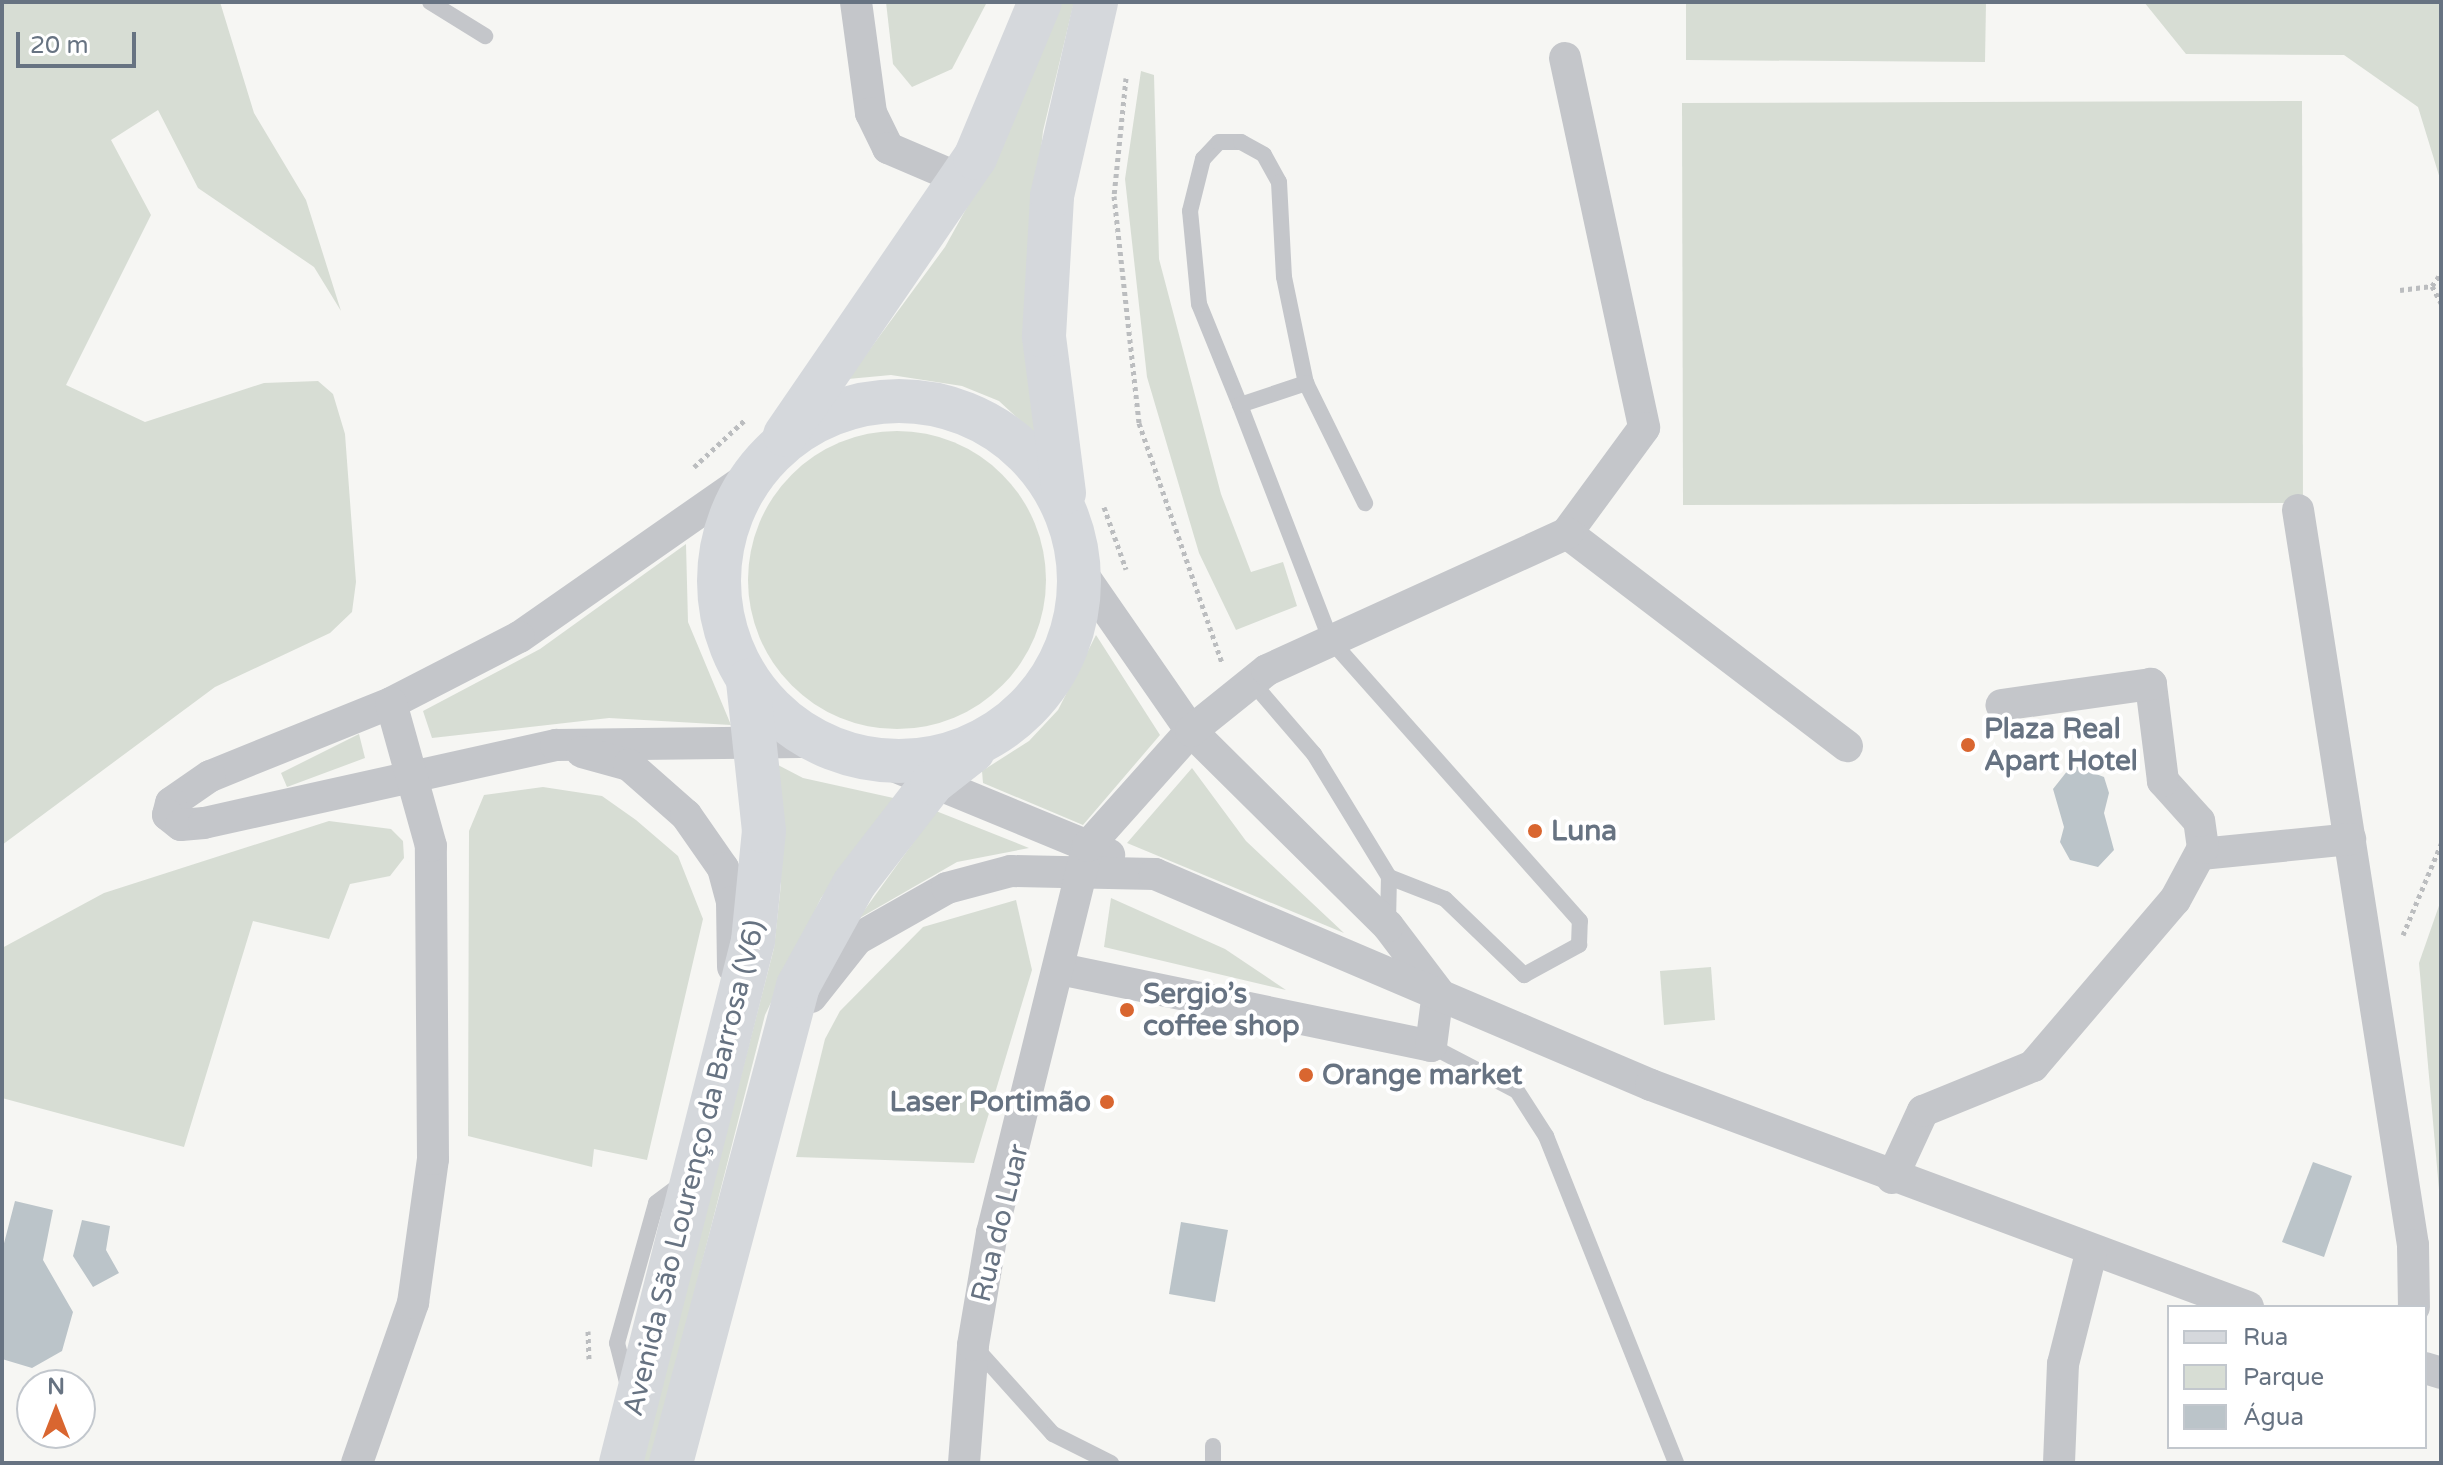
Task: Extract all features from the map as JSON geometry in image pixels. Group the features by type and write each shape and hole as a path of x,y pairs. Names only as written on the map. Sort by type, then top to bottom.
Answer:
{"main road":[{"name":"Avenida São Lourenço da Barrosa (V6)","path":"621,1463 734,1023 761,886 756,748 748,681 723,624 719,561 725,531 764,463 963,180 1040,2"},
{"name":"Avenida São Lourenço da Barrosa (V6)","path":"671,1463 776,1059 821,934 932,783 999,730 1061,660 1078,600 1076,554 1052,434 1044,336 1052,196 1096,2"},
{"name":"Avenida São Lourenço da Barrosa (V6)","path":"764,463 812,423 856,406 949,408 1029,456 1049,481 1076,554"},
{"name":"Avenida São Lourenço da Barrosa (V6)","path":"748,681 819,742 879,760 942,756 999,730"}],"street":[{"path":"856,2 871,113 888,148 963,180"},
{"path":"776,1059 818,984 857,939 947,888 1011,871 1085,857 1191,731 1252,682 1331,641 1567,533 1644,428 1565,58"},
{"path":"764,463 532,629 391,703 210,776 171,803 168,815 181,825 204,823 415,773 556,745 756,748 819,742"},
{"path":"2298,510 2413,1245 2414,1305"},
{"path":"1567,533 1847,746"},
{"path":"1060,969 1431,1046 1438,992 1388,926 1191,731 1076,554"},
{"path":"1892,1178 1923,1111 2033,1066 2175,900 2201,854 2199,821 2163,781 2151,684 2001,705"},
{"path":"366,1455 413,1303 433,1159 431,846 415,773 391,703"},
{"path":"556,745 629,765 686,815 723,868 732,902 734,1023"},
{"path":"879,760 1085,857 1155,874 1892,1178 2091,1253 2242,1305"},
{"path":"2201,854 2350,839"},
{"name":"Rua do Luar","path":"964,1463 973,1345 992,1233 1060,969 1085,857"},
{"path":"2059,1463 2063,1364 2091,1253"}],"lane":[{"path":"430,2 485,36"},
{"path":"1365,503 1306,383 1288,304 1279,182 1264,155 1241,142 1219,142 1203,159 1190,211 1199,304 1331,641 1580,921 1579,945 1524,975 1445,899 1389,877"},
{"path":"1240,405 1306,383"},
{"path":"1252,682 1314,754 1389,877 1388,926"},
{"path":"1431,1046 1517,1091 1546,1136 1676,1463"},
{"path":"973,1345 1053,1434 1111,1463"},
{"path":"1213,1446 1213,1463"}],"path":[{"path":"1126,73 1114,196 1127,349 1162,504 1223,666 1212,671"},
{"path":"2400,290 2432,286 2441,273"},
{"path":"2432,286 2441,303"},
{"path":"690,471 758,407"},
{"path":"1098,490 1132,586"},
{"path":"2399,945 2441,844"},
{"path":"592,1316 583,1344 593,1371"}],"green space":[{"path":"2,2 220,2 254,113 306,200 341,311 314,267 198,188 158,110 111,140 151,215 66,385 145,422 264,383 318,381 333,394 345,434 356,582 352,612 330,633 215,687 2,845"},
{"path":"886,2 987,2 952,69 912,87 893,64"},
{"path":"1059,2 1074,2 1043,131 1025,302 1035,434 999,401 962,386 891,375 848,379 945,247 986,173"},
{"path":"1686,2 1986,2 1985,62 1686,60"},
{"path":"2144,2 2441,2 2441,182 2418,107 2344,55 2186,54"},
{"path":"1141,71 1154,75 1159,259 1221,494 1251,572 1283,562 1297,606 1236,630 1199,553 1147,377 1125,179"},
{"path":"2302,101 2303,503 1683,505 1682,103"},
{"path":"882,431 912,431 940,437 967,448 1003,474 1021,497 1035,523 1046,565 1046,595 1035,637 1021,663 1003,686 967,712 940,723 912,729 882,729 854,723 827,712 791,686 782,675 765,650 754,623 748,595 748,565 754,537 765,510 791,474 802,465 827,448 854,437"},
{"path":"686,544 688,622 731,725 609,718 432,738 423,711 540,649"},
{"path":"1096,635 1160,735 1083,825 983,783 982,771 1029,741 1058,710"},
{"path":"359,734 365,758 287,787 281,773"},
{"path":"778,765 803,778 898,799 821,898 765,1015 651,1463 641,1463 774,948 781,884"},
{"path":"1192,768 1246,841 1344,933 1127,843"},
{"path":"543,787 602,796 636,820 678,856 703,919 647,1160 594,1149 592,1167 468,1136 469,831 484,795"},
{"path":"936,811 1029,848 957,862 858,919"},
{"path":"329,821 391,829 403,841 404,858 390,876 350,884 329,939 253,921 184,1147 2,1098 2,948 104,893"},
{"path":"1111,898 1225,949 1286,990 1104,947"},
{"path":"1016,900 1032,970 974,1163 796,1157 825,1039 840,1011 923,927"},
{"path":"2441,900 2441,1212 2419,963"},
{"path":"1711,967 1715,1020 1664,1025 1660,971"}],"water":[{"path":"2072,765 2104,777 2109,793 2104,813 2114,850 2098,867 2070,860 2060,842 2064,827 2053,789"},
{"path":"2313,1162 2352,1176 2324,1257 2282,1242"},
{"path":"15,1201 53,1210 43,1260 73,1312 62,1351 32,1368 2,1359 2,1251"},
{"path":"82,1220 110,1226 106,1250 119,1273 93,1287 73,1256"},
{"path":"1181,1222 1228,1230 1215,1302 1169,1294"}],"place":[{"name":"Plaza Real Apart Hotel","path":"1968,745"},
{"name":"Luna","path":"1535,831"},
{"name":"Sergio’s coffee shop","path":"1127,1010"},
{"name":"Orange market","path":"1306,1075"},
{"name":"Laser Portimão","path":"1107,1102"}]}
